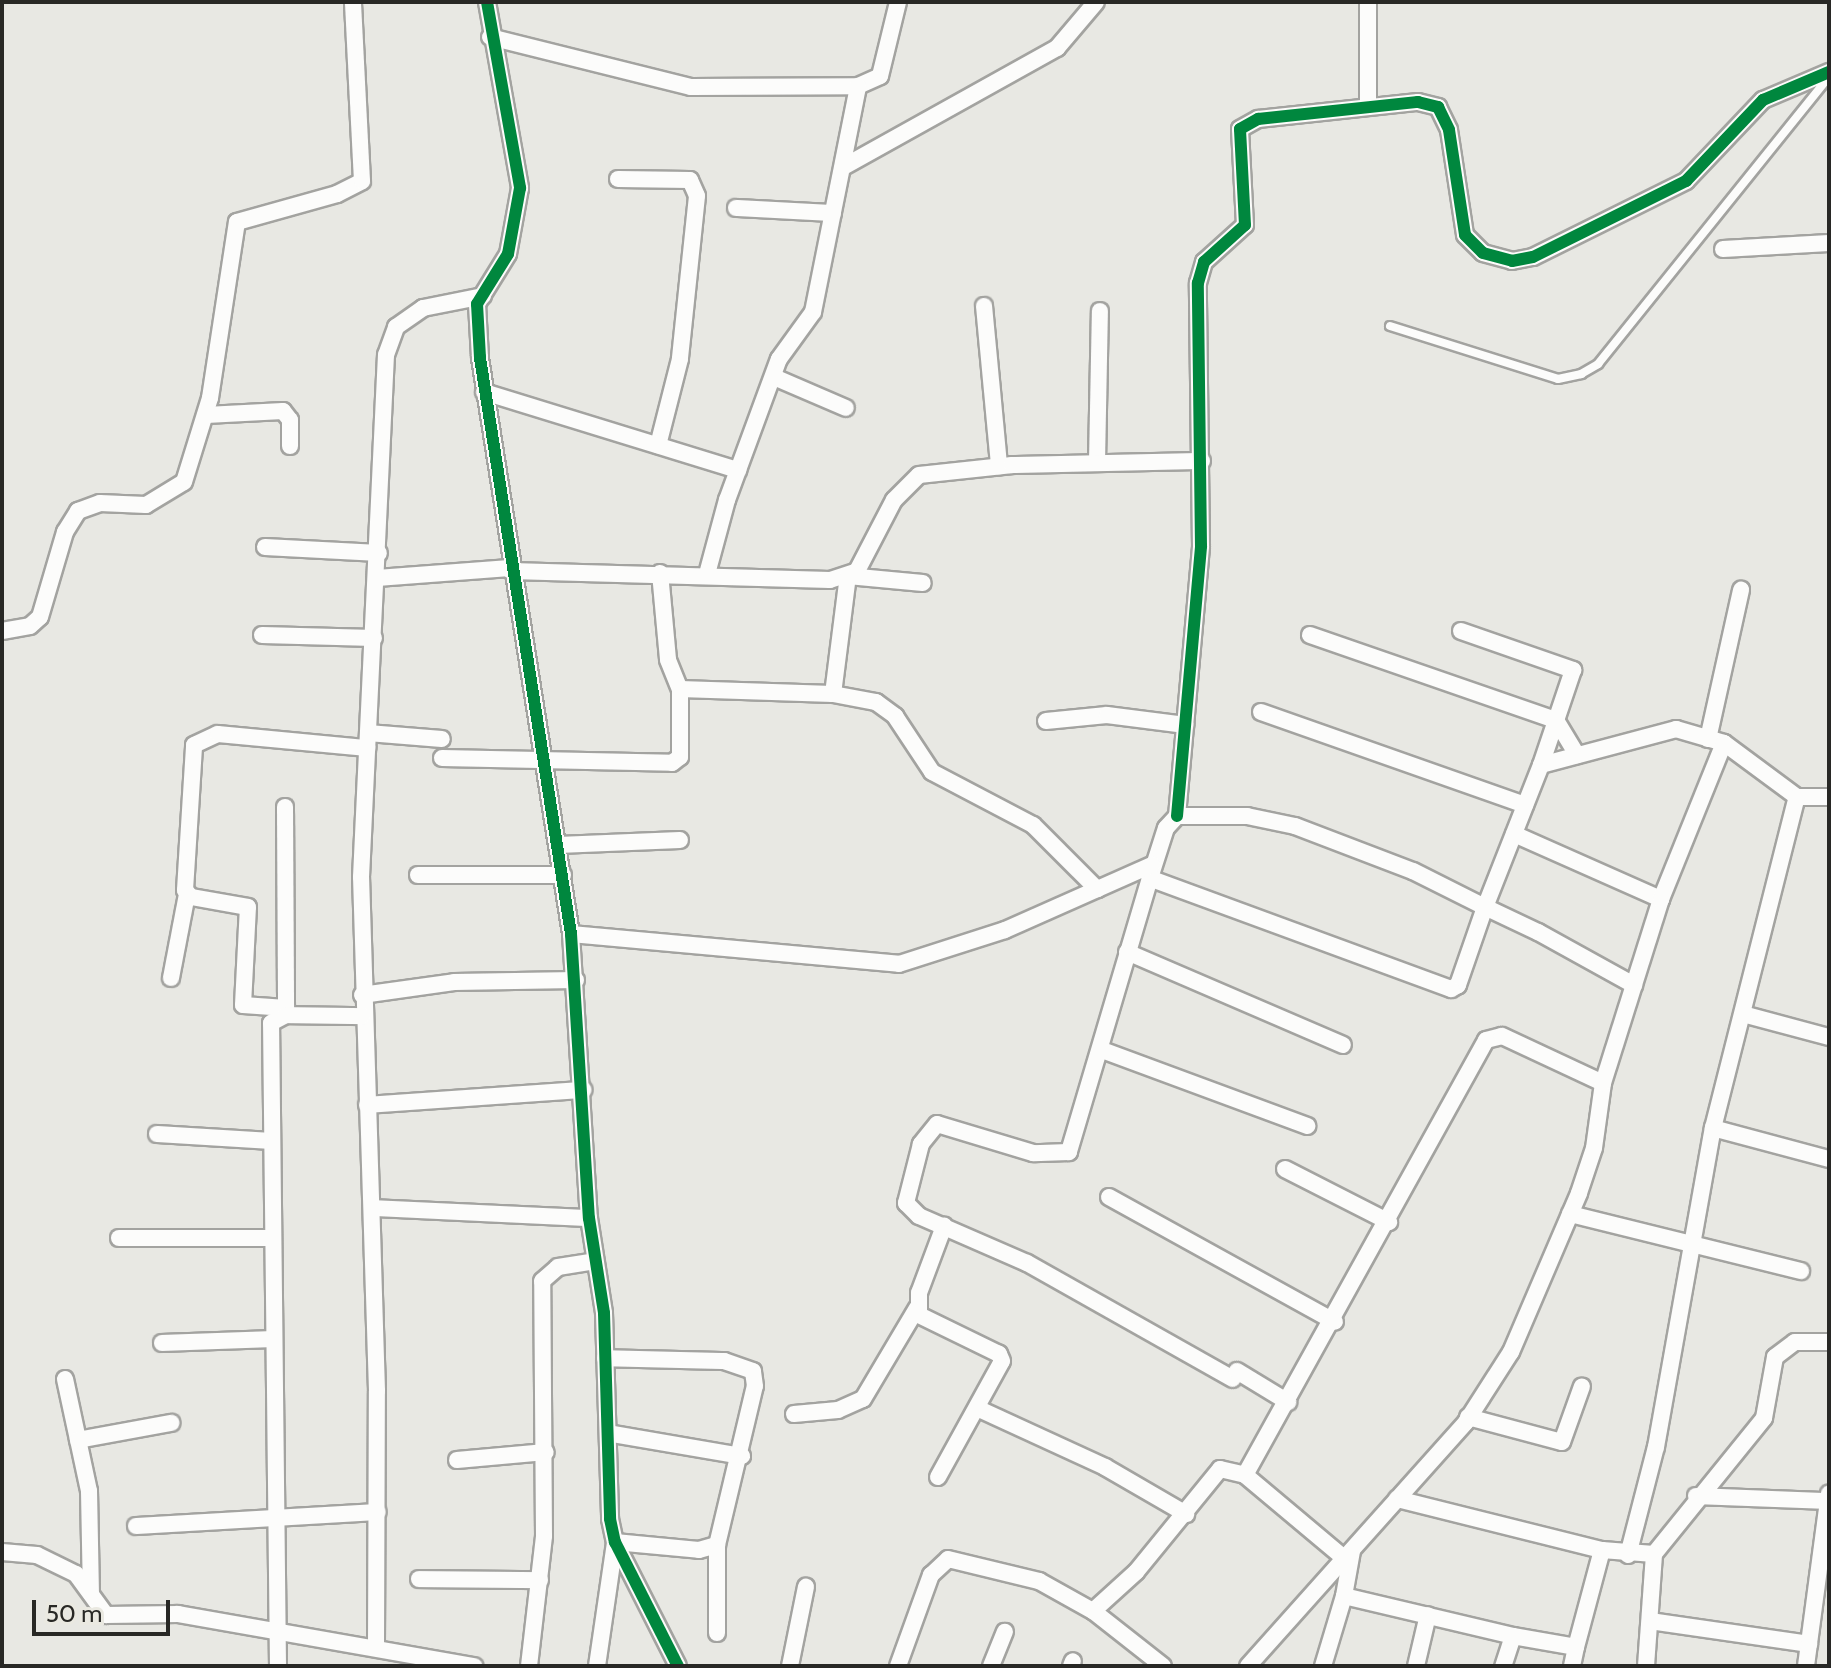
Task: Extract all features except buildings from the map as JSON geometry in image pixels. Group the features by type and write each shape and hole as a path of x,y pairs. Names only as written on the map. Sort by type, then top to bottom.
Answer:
{"street":[{"path":"2,631 30,626 40,617 65,532 82,508 146,505 178,490 206,415 237,222 337,194 363,178 353,2"},
{"path":"487,2 490,37 520,188 508,254 477,310 484,392 563,875 576,980 589,1218 605,1358 606,1475 615,1542 597,1666"},
{"path":"490,37 691,87 858,86 880,76 898,2"},
{"path":"845,166 1057,48 1096,2"},
{"path":"1368,2 1368,107"},
{"path":"1288,1402 1027,1263 944,1226 906,1203 931,1128 949,1125 1062,1156 1078,1134 1151,872 1177,816 1201,546 1198,283 1204,262 1245,225 1240,129 1258,119 1418,102 1442,109 1465,235 1483,253 1512,261 1686,181 1763,100 1829,75"},
{"path":"707,574 738,470 783,350 813,312 845,166 858,86"},
{"path":"618,179 690,180 697,196 680,359 658,445"},
{"path":"736,208 833,213"},
{"path":"1723,249 1829,243"},
{"path":"376,1647 378,1512 373,1208 362,995 367,741 389,340 396,327 423,308 483,296"},
{"path":"984,306 999,466"},
{"path":"1097,462 1100,311"},
{"path":"774,377 846,408"},
{"path":"484,392 738,470"},
{"path":"206,415 283,411 290,420 290,446"},
{"path":"833,694 848,576 913,478 999,466 1202,461"},
{"path":"265,547 379,553"},
{"path":"377,578 511,570 848,576 923,583"},
{"path":"442,758 672,763 680,757 680,689 668,660 660,573"},
{"path":"1248,1666 1468,1417 1511,1352 1570,1214 1594,1148 1603,1083 1661,899 1716,741 1741,590"},
{"path":"571,934 899,964 1005,930 1097,889 1151,872 1451,989 1458,985 1541,765 1573,670 1461,631"},
{"path":"262,635 374,638"},
{"path":"1310,635 1556,720 1577,755"},
{"path":"680,689 833,694 888,710 932,772 1033,825 1097,889"},
{"path":"1261,712 1525,805"},
{"path":"1046,721 1107,715 1185,725"},
{"path":"1541,765 1676,729 1716,741 1797,797 1829,797"},
{"path":"171,978 187,894 196,741 218,734 367,741 442,739"},
{"path":"1628,1555 1656,1447 1713,1128 1797,797"},
{"path":"285,807 286,1011"},
{"path":"1177,816 1247,816 1295,826 1485,907 1634,985"},
{"path":"1514,834 1661,899"},
{"path":"558,845 680,840"},
{"path":"418,875 563,875"},
{"path":"187,894 248,907 243,1005 362,1016"},
{"path":"1127,952 1343,1045"},
{"path":"362,995 454,982 576,980"},
{"path":"278,1666 271,1023 286,1011"},
{"path":"1743,1014 1829,1037"},
{"path":"1245,1475 1335,1322 1486,1040 1502,1036 1603,1083"},
{"path":"1102,1050 1307,1126"},
{"path":"367,1105 583,1090"},
{"path":"1713,1128 1829,1159"},
{"path":"157,1134 272,1141"},
{"path":"1285,1169 1389,1222"},
{"path":"1109,1197 1335,1322"},
{"path":"373,1208 589,1218"},
{"path":"1570,1214 1801,1271"},
{"path":"794,1414 838,1410 863,1399 917,1308 944,1226"},
{"path":"119,1238 273,1238"},
{"path":"529,1666 540,1580 546,1452 542,1281 558,1267 594,1261"},
{"path":"917,1308 924,1320 1002,1357 938,1477"},
{"path":"162,1343 273,1339"},
{"path":"1646,1666 1654,1554 1696,1496 1764,1418 1775,1357 1795,1342 1829,1342"},
{"path":"605,1358 747,1367 755,1386 742,1456 717,1545 717,1633"},
{"path":"65,1379 91,1511 91,1595"},
{"path":"1468,1417 1562,1442 1582,1386"},
{"path":"977,1408 1105,1467 1186,1514"},
{"path":"78,1440 171,1423"},
{"path":"613,1434 742,1456"},
{"path":"457,1460 546,1452"},
{"path":"1093,1611 1186,1514 1220,1469 1245,1475 1348,1554"},
{"path":"1806,1666 1829,1494"},
{"path":"1696,1496 1828,1501"},
{"path":"1397,1499 1602,1550 1628,1555 1654,1554"},
{"path":"136,1526 378,1512"},
{"path":"615,1542 699,1550 717,1545"},
{"path":"615,1542 678,1666"},
{"path":"1572,1666 1602,1550"},
{"path":"2,1552 37,1555 63,1567 106,1615 178,1614 474,1666"},
{"path":"1323,1666 1344,1596 1348,1554"},
{"path":"898,1666 931,1575 945,1560 1039,1581 1093,1611 1163,1666"},
{"path":"419,1579 540,1580"},
{"path":"790,1666 806,1587"},
{"path":"1344,1596 1513,1636 1576,1647"},
{"path":"1416,1666 1428,1615"},
{"path":"1650,1621 1809,1644"},
{"path":"991,1666 1005,1632"},
{"path":"1503,1666 1513,1636"}],"lane":[{"path":"1390,326 1558,379 1581,374 1598,364 1829,75"}],"cycle path":[{"path":"487,2 520,188 508,254 477,304 480,358 571,934 589,1218 604,1313 610,1519 615,1542 678,1666"},
{"path":"1177,816 1201,546 1198,283 1204,262 1245,225 1240,129 1258,119 1418,102 1438,107 1449,130 1465,235 1483,253 1512,261 1533,257 1686,181 1763,100 1829,72"}]}
